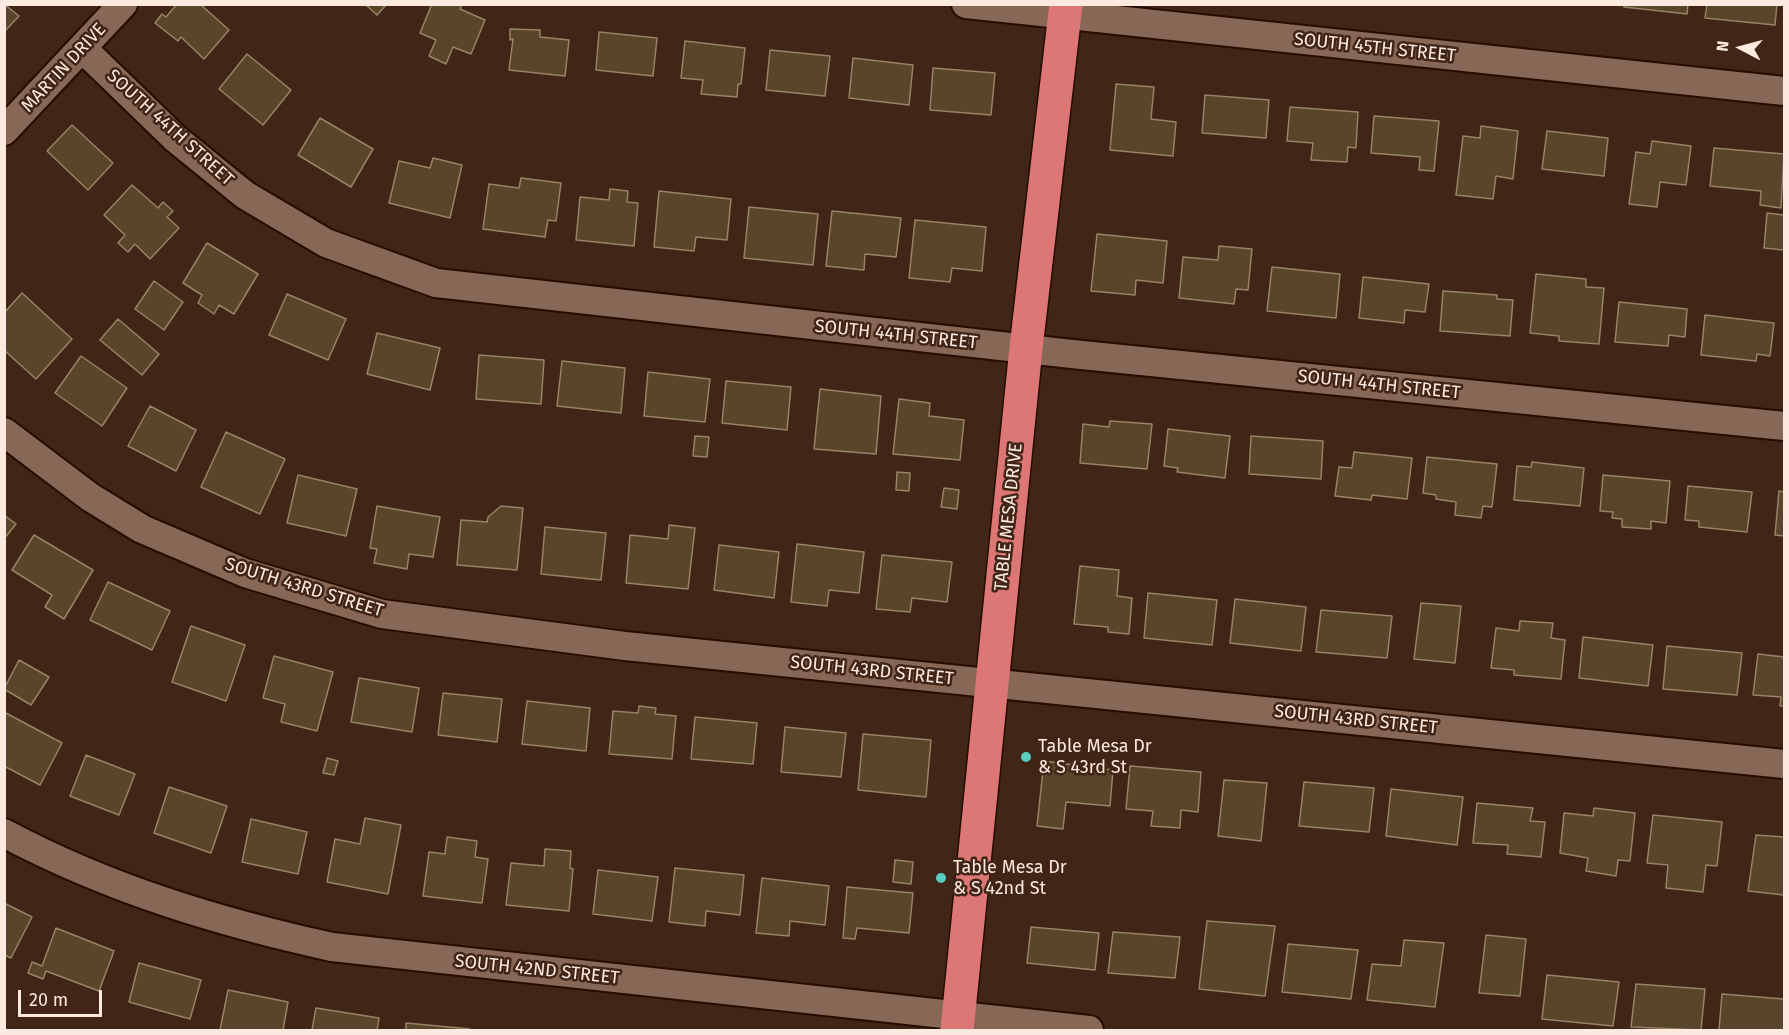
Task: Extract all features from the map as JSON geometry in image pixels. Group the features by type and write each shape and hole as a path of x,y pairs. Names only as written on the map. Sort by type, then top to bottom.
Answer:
{"highway":[{"name":"TABLE MESA DRIVE","path":"958,1023 1026,348 1065,10"}],"street":[{"name":"MARTIN DRIVE","path":"4,131 123,4"},
{"name":"SOUTH 45TH STREET","path":"966,4 1065,10 1785,91"},
{"name":"SOUTH 44TH STREET","path":"82,48 176,139 245,195 326,243 414,277 436,283 644,308 1785,426"},
{"name":"SOUTH 43RD STREET","path":"4,432 90,497 142,529 245,573 382,614 625,646 1785,764"},
{"name":"SOUTH 42ND STREET","path":"4,833 45,854 157,900 273,934 332,948 958,1023 1089,1030"}],"building":[{"path":"4,4 19,16 4,32"},
{"path":"177,4 200,4 229,30 204,59 181,37 178,41 155,23 162,14 166,17"},
{"path":"365,4 387,4 377,15"},
{"path":"432,4 462,4 460,9 485,20 471,54 453,47 446,64 429,56 436,40 420,33"},
{"path":"1624,4 1688,4 1687,14 1624,7"},
{"path":"1707,4 1777,4 1775,25 1705,18"},
{"path":"510,29 540,30 540,37 569,40 565,76 509,70 513,39 510,40"},
{"path":"599,32 657,38 653,76 596,70"},
{"path":"685,41 745,48 741,84 738,84 737,97 701,94 703,80 681,78"},
{"path":"770,50 830,56 825,96 766,90"},
{"path":"247,54 291,90 263,125 219,89"},
{"path":"853,58 913,65 909,105 849,98"},
{"path":"933,68 995,73 991,115 930,110"},
{"path":"1116,84 1154,87 1151,119 1176,122 1173,156 1110,150"},
{"path":"1205,95 1269,100 1266,138 1202,133"},
{"path":"1290,107 1358,112 1356,148 1348,147 1347,162 1311,160 1313,143 1287,141"},
{"path":"1374,116 1439,121 1434,171 1419,170 1420,157 1371,153"},
{"path":"320,118 373,149 351,187 298,155"},
{"path":"72,125 113,163 88,190 47,151"},
{"path":"1481,126 1518,131 1513,179 1496,176 1493,199 1456,195 1463,136 1480,138"},
{"path":"1547,131 1608,138 1604,176 1542,169"},
{"path":"1652,141 1691,146 1686,185 1660,182 1657,207 1629,204 1636,152 1650,154"},
{"path":"1714,148 1784,154 1781,208 1760,205 1761,191 1710,186"},
{"path":"433,158 462,165 450,218 389,203 399,161 430,168"},
{"path":"521,178 561,183 556,221 548,220 545,237 483,229 489,184 519,188"},
{"path":"132,185 158,208 163,202 173,211 167,217 179,228 150,259 135,244 128,252 118,243 125,235 104,215"},
{"path":"610,189 628,191 627,202 638,203 634,246 576,240 580,197 609,200"},
{"path":"659,191 731,199 727,240 696,237 694,251 654,247"},
{"path":"749,207 818,214 813,265 744,258"},
{"path":"832,211 901,218 896,257 865,254 864,270 826,266"},
{"path":"1767,213 1784,215 1784,250 1764,248"},
{"path":"915,220 986,227 982,271 952,268 950,282 909,278"},
{"path":"1097,234 1167,241 1163,283 1136,280 1135,295 1091,291"},
{"path":"207,243 258,274 234,314 219,305 214,314 198,303 202,295 183,283"},
{"path":"1219,246 1252,249 1248,290 1236,289 1234,304 1179,298 1183,257 1218,260"},
{"path":"1272,267 1340,274 1336,318 1267,311"},
{"path":"1536,274 1586,279 1586,287 1604,288 1599,344 1559,341 1559,336 1530,333"},
{"path":"1363,277 1429,284 1425,312 1405,310 1404,323 1359,318"},
{"path":"154,281 183,302 164,330 135,309"},
{"path":"1443,291 1497,295 1497,299 1513,300 1510,336 1440,331"},
{"path":"22,293 72,339 36,379 4,350 4,313"},
{"path":"287,294 346,319 328,360 269,335"},
{"path":"1619,302 1687,309 1685,337 1669,335 1668,346 1615,342"},
{"path":"1705,315 1774,323 1770,356 1757,354 1756,361 1701,355"},
{"path":"118,319 159,354 142,375 100,340"},
{"path":"377,333 440,348 430,390 367,374"},
{"path":"479,355 544,360 541,404 476,399"},
{"path":"81,356 127,388 102,426 55,393"},
{"path":"562,361 625,368 621,413 557,406"},
{"path":"648,372 710,379 705,422 644,416"},
{"path":"726,381 791,387 787,430 722,423"},
{"path":"820,389 881,396 876,454 814,449"},
{"path":"899,399 930,403 929,416 964,420 960,460 893,454"},
{"path":"150,406 196,430 176,471 128,446"},
{"path":"1110,421 1152,424 1147,469 1080,463 1083,424 1109,427"},
{"path":"1168,429 1230,436 1225,478 1177,472 1178,468 1164,466"},
{"path":"226,432 285,459 260,514 201,487"},
{"path":"695,436 709,437 707,457 693,456"},
{"path":"1251,436 1323,441 1321,479 1249,474"},
{"path":"1354,452 1412,458 1407,499 1372,495 1371,500 1335,496 1339,467 1352,468"},
{"path":"1427,457 1497,464 1492,507 1483,506 1481,518 1455,515 1456,502 1436,499 1436,495 1423,493"},
{"path":"1532,462 1584,468 1580,506 1514,500 1517,466 1531,467"},
{"path":"897,472 910,473 909,491 896,490"},
{"path":"298,475 357,489 346,536 287,523"},
{"path":"1603,475 1670,481 1666,523 1651,521 1651,529 1622,527 1622,519 1612,518 1613,512 1600,511"},
{"path":"1688,486 1752,492 1747,532 1699,527 1699,521 1685,520"},
{"path":"944,488 959,490 957,509 941,507"},
{"path":"1779,491 1784,492 1784,536 1775,535"},
{"path":"377,506 440,517 433,557 409,554 407,569 374,563 377,549 370,548"},
{"path":"501,506 523,508 517,570 457,565 461,520 487,522 488,517"},
{"path":"4,515 16,524 4,539"},
{"path":"669,525 695,528 688,589 626,583 630,535 668,539"},
{"path":"545,527 606,533 601,580 541,574"},
{"path":"34,535 93,570 64,619 45,607 52,595 12,570"},
{"path":"797,544 864,552 859,593 829,590 827,606 791,602"},
{"path":"719,545 779,552 774,598 714,590"},
{"path":"882,555 952,562 947,602 912,598 910,612 876,609"},
{"path":"1080,566 1119,570 1117,596 1132,598 1129,634 1108,632 1108,627 1074,624"},
{"path":"108,582 170,611 152,650 90,620"},
{"path":"1148,593 1217,600 1212,645 1144,638"},
{"path":"1235,599 1306,607 1301,651 1230,643"},
{"path":"1421,603 1461,606 1455,663 1414,659"},
{"path":"1321,610 1392,616 1387,658 1316,652"},
{"path":"1520,621 1553,623 1551,638 1565,640 1561,679 1514,675 1514,670 1491,668 1496,628 1519,631"},
{"path":"191,626 245,645 226,701 172,682"},
{"path":"1583,637 1653,645 1648,686 1579,678"},
{"path":"1667,646 1742,653 1737,695 1663,689"},
{"path":"1758,654 1784,657 1784,706 1780,706 1781,697 1753,695"},
{"path":"274,656 333,672 317,731 281,722 285,704 263,698"},
{"path":"19,660 49,677 31,705 4,689"},
{"path":"359,678 419,688 412,732 351,722"},
{"path":"443,693 502,699 497,742 438,735"},
{"path":"527,701 590,708 586,751 522,744"},
{"path":"639,706 656,708 655,714 676,716 672,759 609,754 613,711 638,713"},
{"path":"4,712 62,743 40,785 4,766"},
{"path":"695,717 757,723 753,764 691,759"},
{"path":"785,727 846,733 841,777 781,772"},
{"path":"863,734 931,740 926,797 858,790"},
{"path":"86,755 135,774 119,815 70,796"},
{"path":"327,758 338,761 334,775 323,773"},
{"path":"1044,761 1113,770 1110,806 1066,802 1063,829 1037,826"},
{"path":"1130,766 1201,772 1198,812 1181,810 1180,828 1151,826 1153,811 1126,809"},
{"path":"1224,780 1267,783 1261,841 1218,836"},
{"path":"1304,782 1374,788 1369,832 1299,826"},
{"path":"169,787 227,806 211,853 154,833"},
{"path":"1391,789 1463,797 1457,845 1386,836"},
{"path":"1477,803 1533,808 1530,821 1545,822 1541,857 1507,854 1508,845 1473,843"},
{"path":"1594,808 1635,813 1630,861 1618,860 1616,876 1586,871 1588,858 1560,853 1564,813 1593,816"},
{"path":"1653,815 1722,822 1717,866 1706,865 1703,892 1666,888 1668,865 1647,863"},
{"path":"365,818 401,825 388,894 327,882 335,839 360,844"},
{"path":"251,819 307,832 298,874 242,862"},
{"path":"1756,835 1784,837 1784,895 1748,891"},
{"path":"447,837 477,841 475,857 488,859 482,903 423,896 429,852 445,854"},
{"path":"545,849 571,851 570,868 573,869 569,911 506,905 511,863 544,866"},
{"path":"895,860 913,862 911,884 893,882"},
{"path":"675,868 744,875 740,915 706,911 705,926 669,922"},
{"path":"598,870 658,877 652,921 593,914"},
{"path":"762,878 829,886 825,925 790,921 789,936 756,933"},
{"path":"847,887 913,893 909,933 857,928 855,939 843,938"},
{"path":"4,903 32,917 11,958 4,955"},
{"path":"1207,921 1275,926 1265,996 1199,989"},
{"path":"1031,927 1099,933 1095,970 1027,963"},
{"path":"56,928 114,951 99,991 46,971 43,979 28,973 32,962 42,966"},
{"path":"1113,932 1180,937 1175,978 1108,973"},
{"path":"1486,935 1526,939 1520,996 1479,993"},
{"path":"1404,940 1444,943 1435,1007 1367,1000 1372,964 1401,966"},
{"path":"1288,944 1358,950 1351,999 1282,992"},
{"path":"139,963 201,980 190,1019 129,1002"},
{"path":"1547,975 1619,982 1613,1026 1542,1019"},
{"path":"1636,984 1705,989 1701,1030 1631,1027"},
{"path":"228,990 288,1002 283,1030 220,1030"},
{"path":"1722,994 1784,999 1784,1030 1719,1030"},
{"path":"316,1008 379,1018 377,1030 312,1030"},
{"path":"406,1023 470,1029 470,1030 406,1030"}],"place":[{"name":"Table Mesa Dr & S 43rd St","path":"1026,757"},
{"name":"Table Mesa Dr & S 42nd St","path":"941,878"}]}
